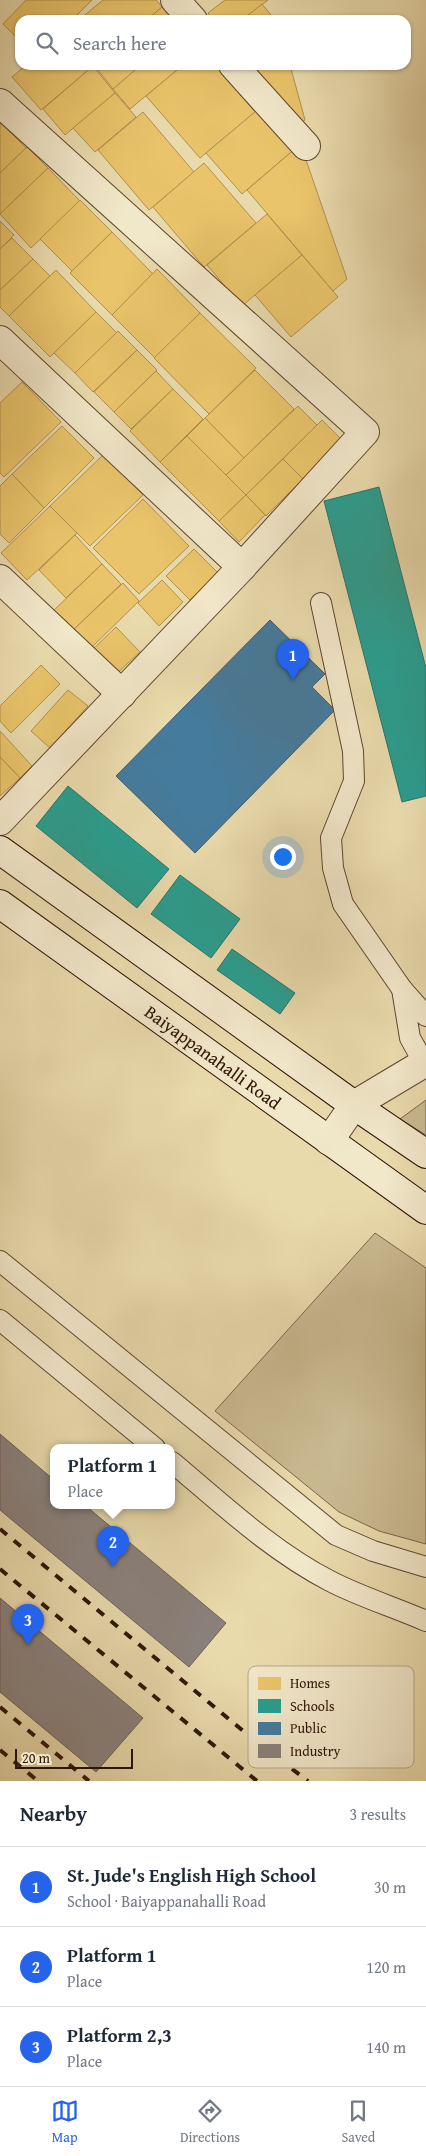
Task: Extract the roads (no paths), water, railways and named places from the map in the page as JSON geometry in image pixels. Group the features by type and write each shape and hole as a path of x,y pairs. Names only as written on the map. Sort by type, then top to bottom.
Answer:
{"street":[{"path":"175,0 188,15"},
{"path":"238,70 306,146"},
{"path":"0,103 365,432 242,568 0,821"},
{"path":"0,340 242,568"},
{"path":"0,579 122,694"},
{"path":"0,850 354,1106 426,1154"},
{"name":"Baiyappanahalli Road","path":"0,904 426,1210"},
{"path":"330,1141 354,1106 425,1062"}],"lane":[{"path":"321,603 352,751 354,781 331,838 333,868 343,904 402,990 426,1016"},
{"path":"402,990 410,1038 425,1062"},
{"path":"0,1261 336,1535 373,1551 426,1568"},
{"path":"0,1320 150,1444"},
{"path":"175,1464 276,1548 330,1581 378,1603 426,1621"}],"railway":[{"path":"0,1529 248,1735"},
{"path":"0,1569 257,1781"},
{"path":"0,1707 89,1781"},
{"path":"0,1750 38,1781"},
{"path":"291,1768 308,1781"}],"place":[{"name":"St. Jude's English High School","path":"293,680"},
{"name":"Platform 1","path":"113,1567"},
{"name":"Platform 2,3","path":"28,1645"}]}
